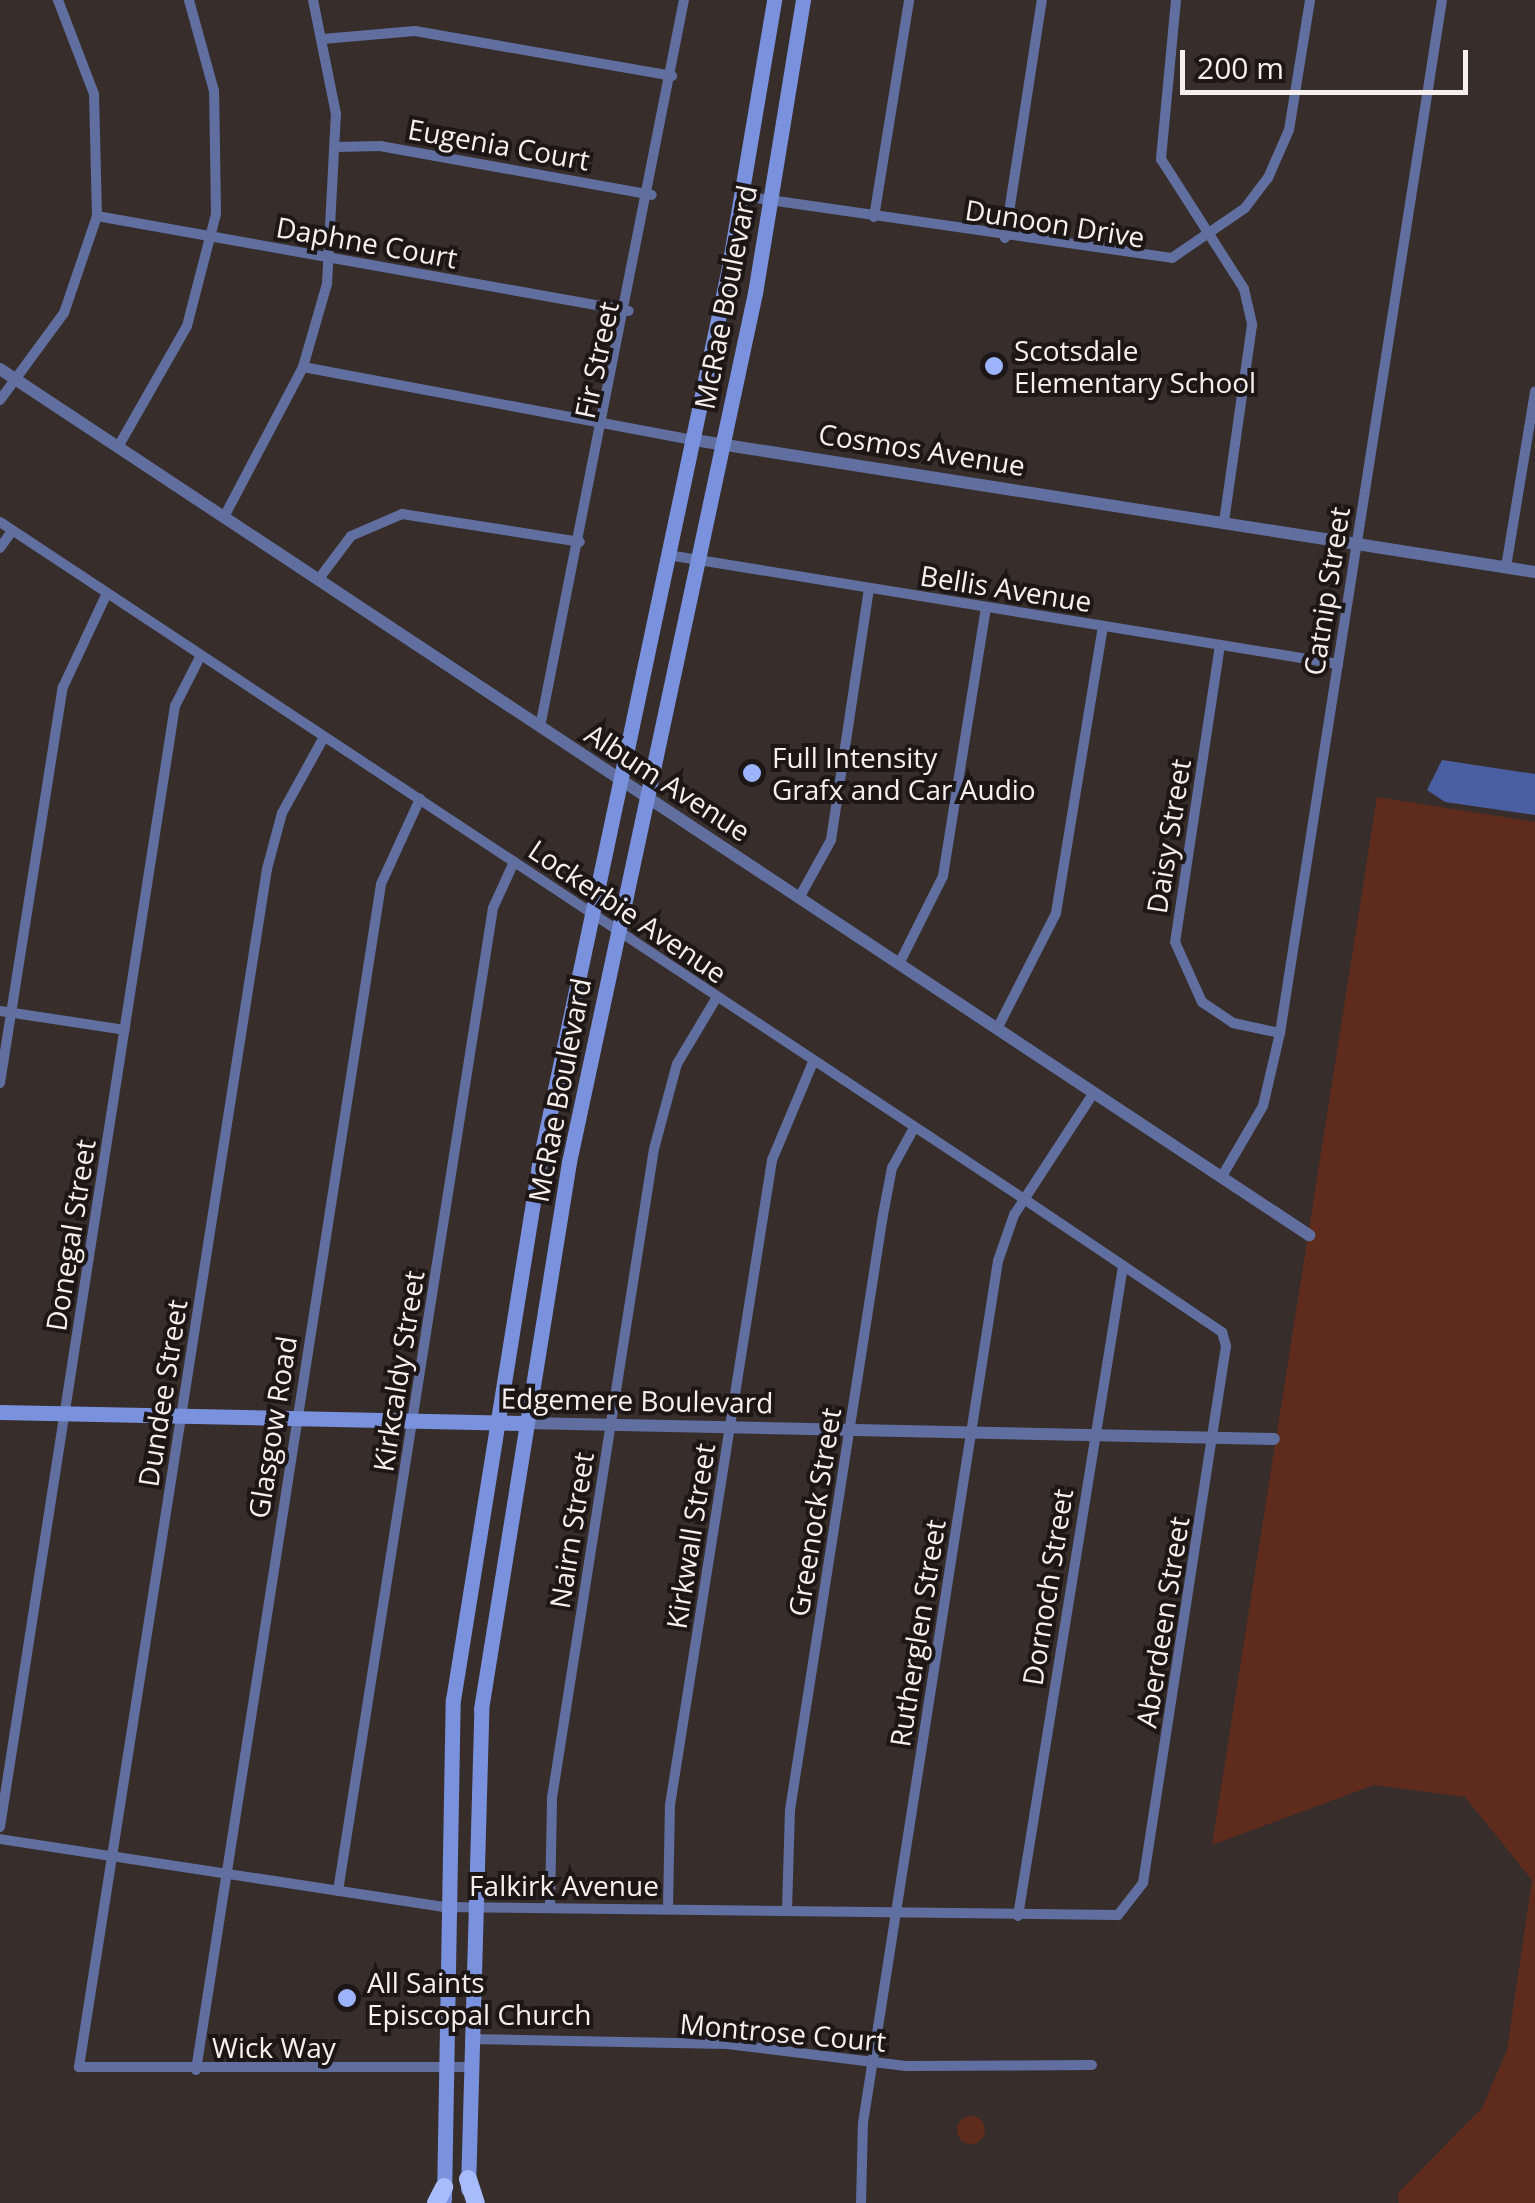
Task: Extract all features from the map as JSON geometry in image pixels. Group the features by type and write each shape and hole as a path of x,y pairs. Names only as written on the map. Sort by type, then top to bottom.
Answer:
{"highway":[{"path":"468,2180 476,2203"}],"main road":[{"name":"McRae Boulevard","path":"442,2198 449,1733 496,1422 620,781 742,196 774,0"},
{"name":"McRae Boulevard","path":"467,2203 472,1906 481,1709 526,1423 618,930 771,200 804,0"},
{"path":"646,658 674,666"},
{"name":"Edgemere Boulevard","path":"0,1412 526,1423"}],"street":[{"path":"0,400 19,382 74,291 97,216 94,94 58,0"},
{"path":"118,447 181,341 212,238 219,135 189,0"},
{"path":"224,517 303,367 331,258 337,147 323,39 313,0"},
{"name":"Fir Street","path":"540,727 629,311 684,0"},
{"path":"874,218 909,0"},
{"path":"1005,238 1042,0"},
{"path":"1176,0 1158,140 1173,184 1244,289 1252,325 1224,522"},
{"name":"Dunoon Drive","path":"742,196 1156,261 1208,236 1256,195 1284,146 1310,0"},
{"name":"Catnip Street","path":"1221,1178 1263,1106 1280,1033 1442,0"},
{"path":"323,39 415,31 672,76"},
{"name":"Eugenia Court","path":"337,147 380,146 652,194"},
{"name":"Daphne Court","path":"97,216 629,311"},
{"name":"Cosmos Avenue","path":"303,367 605,426 1535,572"},
{"name":"Album Avenue","path":"0,369 1309,1235"},
{"path":"1506,567 1531,448 1535,391"},
{"path":"318,580 352,536 402,514 580,542"},
{"name":"Lockerbie Avenue","path":"0,522 1123,1266 1226,1342"},
{"path":"0,548 12,530"},
{"name":"Bellis Avenue","path":"668,556 1338,664"},
{"path":"799,898 830,840 869,589"},
{"path":"0,1083 6,1012 66,671 107,593"},
{"path":"899,964 943,876 986,608"},
{"path":"997,1029 1056,912 1103,626"},
{"name":"Daisy Street","path":"1220,645 1175,942 1202,1002 1233,1023 1280,1033"},
{"name":"Donegal Street","path":"0,1828 175,706 201,655"},
{"name":"Dundee Street","path":"79,2067 272,842 324,737"},
{"name":"Glasgow Road","path":"196,2070 381,884 420,799"},
{"name":"Kirkcaldy Street","path":"338,1891 492,908 514,862"},
{"name":"Nairn Street","path":"550,1906 552,1798 661,1113 689,1039 717,997"},
{"path":"6,1012 125,1030"},
{"name":"Kirkwall Street","path":"668,1908 670,1805 772,1160 814,1062"},
{"name":"Rutherglen Street","path":"861,2203 872,2064 998,1262 1024,1200 1093,1094"},
{"name":"Greenock Street","path":"787,1910 790,1810 892,1168 914,1128"},
{"name":"Dornoch Street","path":"1018,1916 1123,1266"},
{"name":"Aberdeen Street","path":"1130,1906 1142,1883 1226,1342"},
{"name":"Edgemere Boulevard","path":"526,1423 1274,1439"},
{"name":"Falkirk Avenue","path":"0,1839 444,1907 1110,1918 1130,1906"},
{"name":"Montrose Court","path":"469,2040 727,2044 872,2064 1092,2065"},
{"name":"Wick Way","path":"79,2067 444,2071 468,2067"}],"shaded area":[{"path":"1377,797 1535,822 1535,2203 1399,2203 1398,2193 1482,2108 1507,2050 1532,1880 1465,1797 1374,1785 1212,1845"},
{"path":"971,2116 981,2120 985,2130 981,2140 971,2144 961,2140 957,2130 961,2120"}],"water":[{"path":"1442,760 1535,774 1535,815 1445,802 1427,790"}],"place":[{"name":"Scotsdale Elementary School","path":"994,366"},
{"name":"Full Intensity Grafx and Car Audio","path":"752,773"},
{"name":"All Saints Episcopal Church","path":"347,1998"}]}
